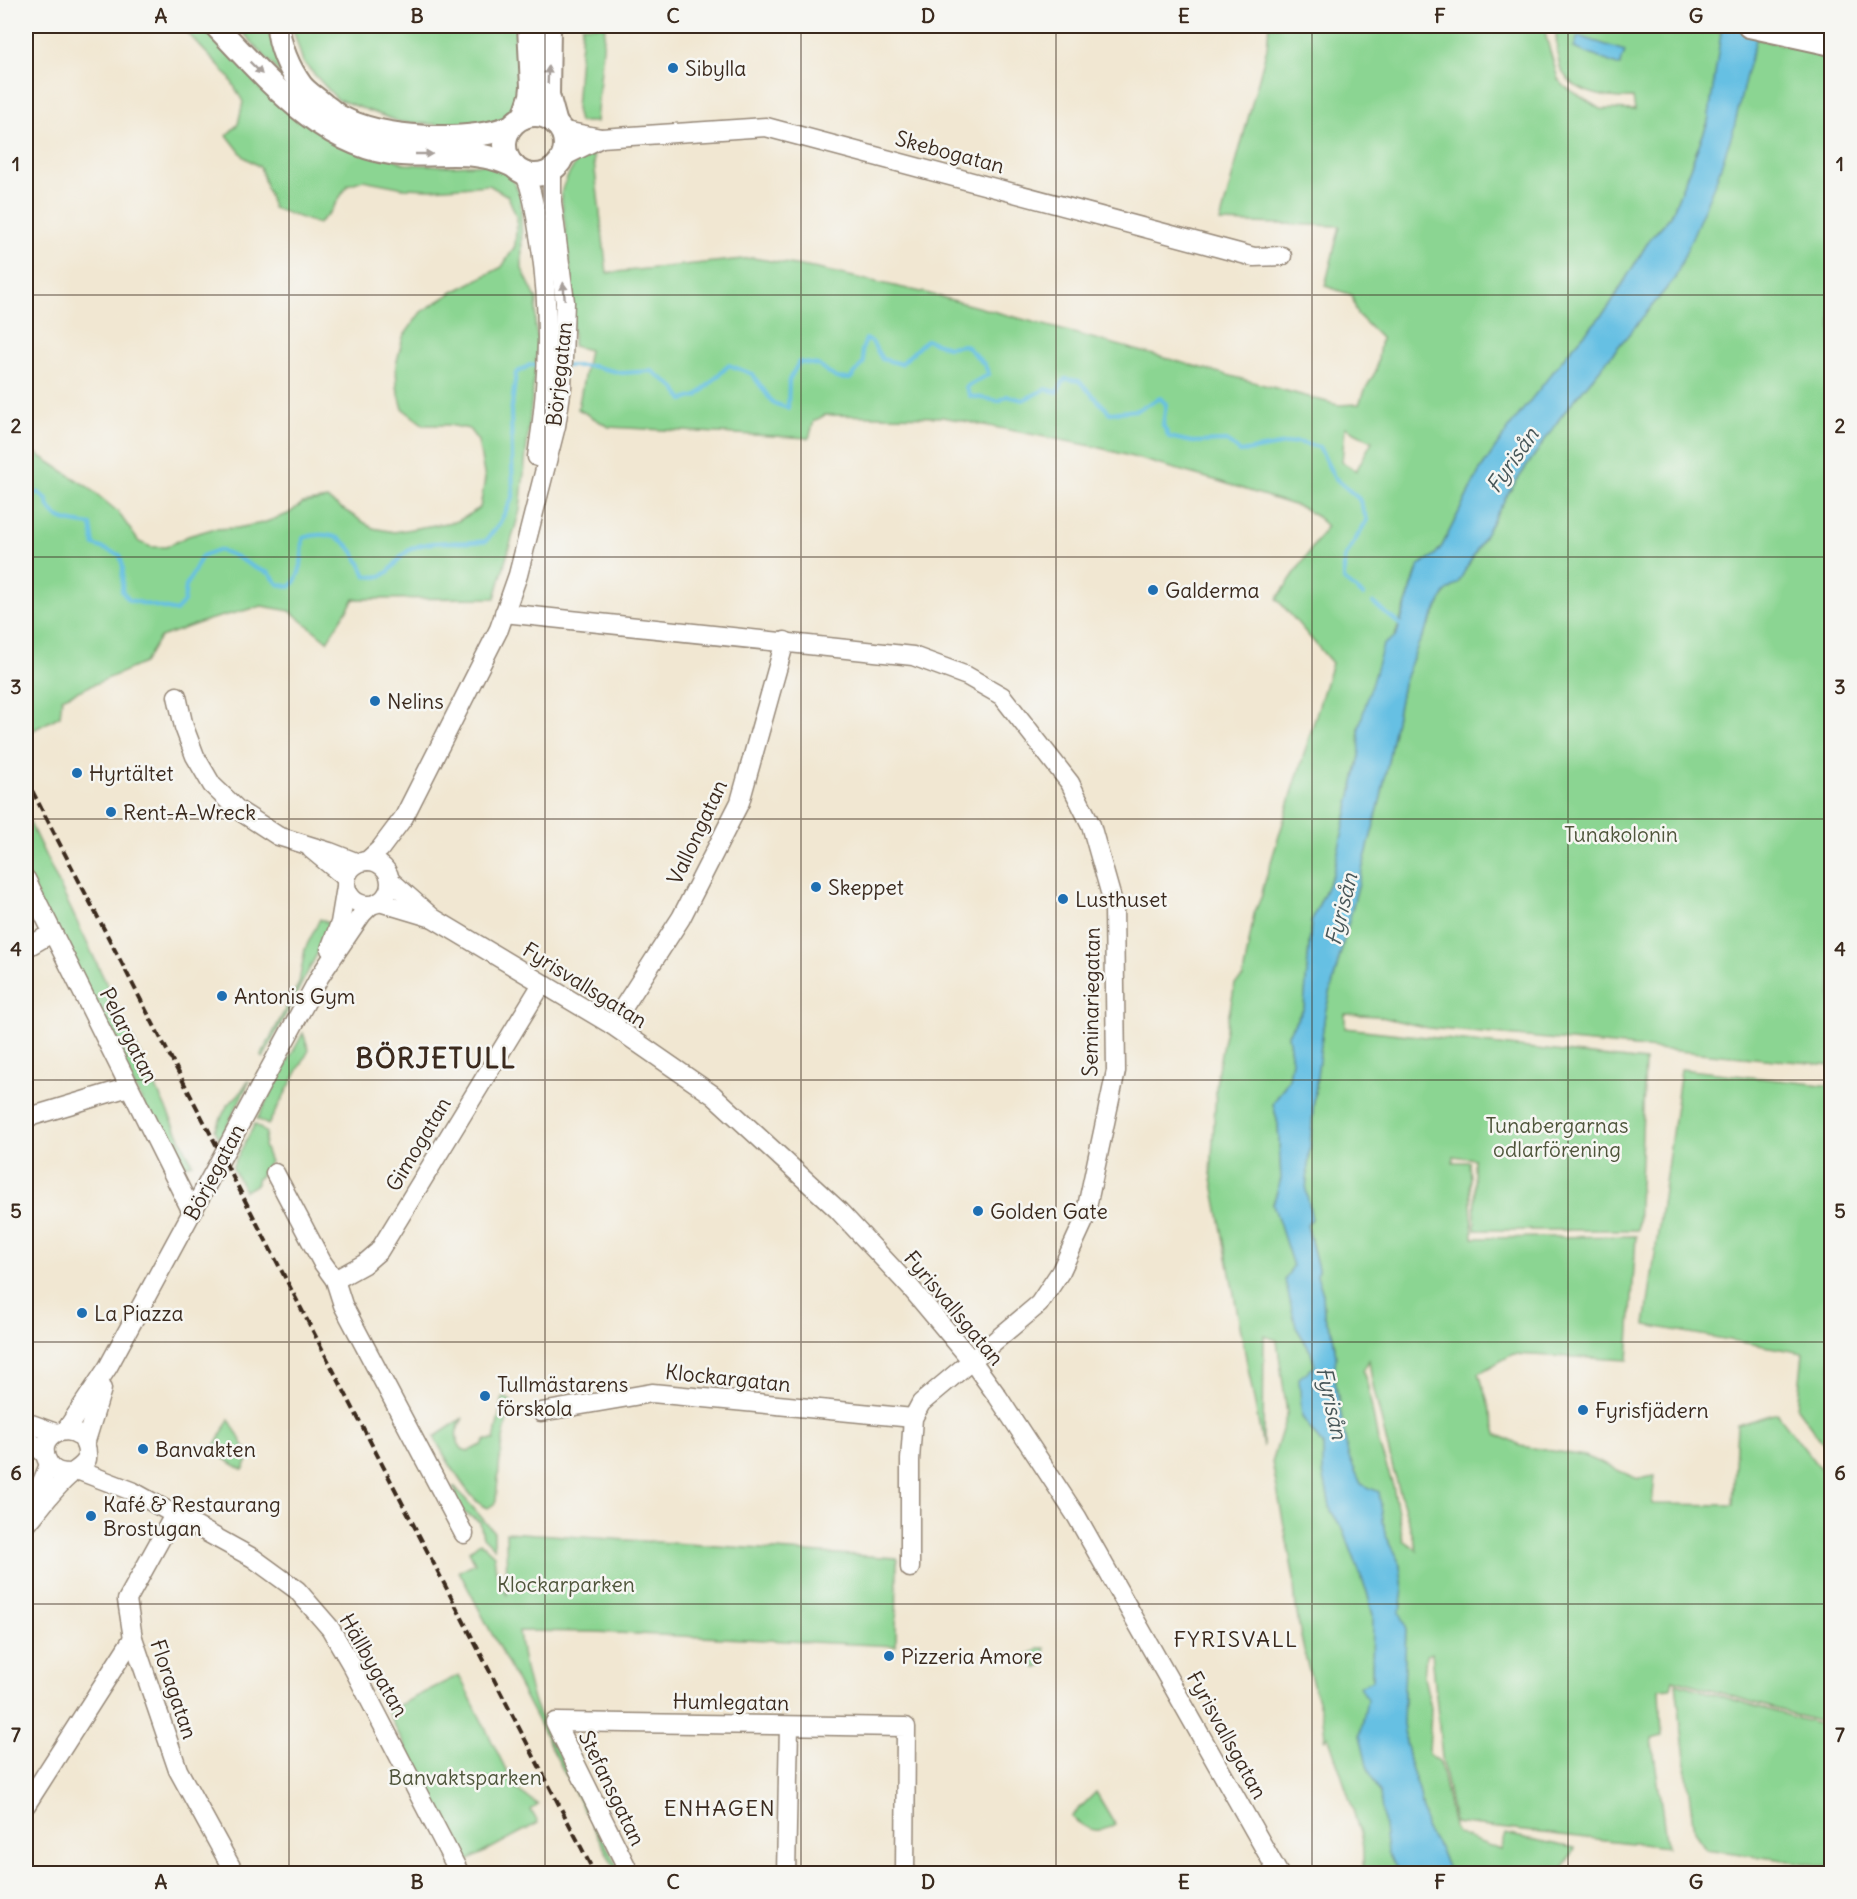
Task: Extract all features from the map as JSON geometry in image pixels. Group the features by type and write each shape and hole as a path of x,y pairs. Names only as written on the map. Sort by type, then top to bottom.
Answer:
{"main road":[{"path":"216,26 292,104 331,130 364,146 399,154 481,154 536,175 557,164 564,144 548,95 549,26"},
{"path":"278,26 279,37 287,60 301,86 339,117 383,132 432,136 475,136 541,116 558,127"},
{"path":"519,170 505,152 506,135 517,122 531,96 529,26"},
{"path":"1749,26 1832,44"}],"street":[{"name":"Skebogatan","path":"558,127 601,138 766,127 1254,257 1282,255"},
{"name":"Skebogatan","path":"557,164 601,138"},
{"name":"Börjegatan","path":"363,862 390,836 404,817 499,629 518,575 541,437 554,386 557,349 565,302 552,202 557,164"},
{"name":"Börjegatan","path":"519,170 534,205 557,349"},
{"name":"Seminariegatan","path":"504,613 913,656 967,676 1002,696 1070,783 1091,825 1114,906 1116,1071 1084,1221 1061,1271 1039,1304 921,1403 913,1418"},
{"name":"Vallongatan","path":"612,1025 681,918 740,802 785,641"},
{"path":"177,696 184,727 195,756 212,784 238,810 278,836 363,862 377,863 388,875 389,891 375,904 356,902 350,896 346,882 307,846"},
{"name":"Börjegatan","path":"388,875 404,817"},
{"path":"346,882 351,869 363,862"},
{"name":"Fyrisvallsgatan","path":"388,875 433,918 612,1025 713,1095 838,1210 910,1287 972,1361 1077,1517 1223,1771 1279,1874"},
{"name":"Pelargatan","path":"26,879 192,1212"},
{"name":"Börjegatan","path":"320,976 340,923 346,882"},
{"name":"Börjegatan","path":"26,1523 47,1459 46,1441 61,1431 108,1368 320,976 362,914 375,904"},
{"name":"Fyrisvallsgatan","path":"375,904 433,918"},
{"path":"26,948 52,933"},
{"name":"Gimogatan","path":"335,1280 364,1264 379,1251 542,984"},
{"path":"26,1118 129,1087"},
{"path":"275,1173 322,1262 335,1280 344,1305 464,1534"},
{"name":"Börjegatan","path":"26,1523 74,1471 84,1464 86,1448 108,1368"},
{"name":"Klockargatan","path":"541,1412 652,1393 913,1418"},
{"path":"910,1568 910,1460 913,1418"},
{"path":"26,1422 61,1431 74,1431 86,1448"},
{"path":"26,1438 56,1471 74,1471"},
{"name":"Hällbygatan","path":"86,1448 132,1491"},
{"name":"Hällbygatan","path":"74,1471 132,1491 254,1558 297,1590 330,1628 351,1664 460,1874"},
{"name":"Floragatan","path":"174,1515 127,1600 133,1638 178,1770 235,1874"},
{"path":"26,1805 133,1638"},
{"name":"Humlegatan","path":"555,1722 906,1727 904,1874"},
{"name":"Stefansgatan","path":"555,1722 630,1874"},
{"path":"786,1874 789,1726"}],"green space":[{"path":"181,26 208,26 285,106 405,164 502,166 515,184 521,197 522,269 537,300 535,326 538,340 520,510 495,598 354,599 327,641 290,611 262,606 208,620 160,637 144,663 62,698 60,716 26,734 26,447 88,487 118,512 139,542 151,547 166,547 188,536 212,529 237,528 263,523 288,514 303,503 327,499 373,528 394,532 458,521 480,508 485,479 478,441 469,429 449,425 424,425 403,409 397,387 396,365 403,337 421,312 453,292 502,267 515,246 517,218 508,196 489,185 431,189 404,188 363,180 348,185 331,211 318,224 273,208 260,167 244,157 227,135 238,124 243,102 229,77"},
{"path":"237,26 271,26 285,79"},
{"path":"292,26 518,26 516,110 504,122 474,127 400,122 337,99 303,62"},
{"path":"582,26 605,26 596,122 579,122 576,109"},
{"path":"1269,26 1545,26 1558,79 1565,87 1600,109 1635,110 1633,98 1592,93 1582,89 1566,77 1559,60 1556,26 1695,26 1722,33 1708,122 1671,216 1650,239 1608,308 1567,354 1479,472 1442,546 1434,556 1419,565 1395,636 1359,727 1360,756 1333,874 1311,922 1304,1008 1288,1034 1292,1061 1289,1079 1273,1104 1278,1124 1281,1179 1273,1204 1294,1266 1296,1327 1311,1352 1315,1366 1302,1417 1323,1446 1323,1472 1331,1511 1344,1531 1367,1592 1373,1615 1372,1680 1360,1735 1368,1766 1380,1794 1384,1821 1401,1873 1364,1873 1362,1841 1354,1814 1328,1735 1324,1740 1322,1715 1298,1623 1294,1579 1272,1462 1287,1414 1277,1340 1264,1336 1263,1447 1211,1173 1217,1074 1235,984 1243,977 1254,914 1262,895 1332,663 1277,599 1327,526 1303,508 1218,481 1097,447 943,417 825,415 814,421 809,438 609,427 578,409 589,350 573,346 572,284 561,194 566,179 579,157 593,153 607,273 753,258 813,268 926,293 1338,405 1359,404 1376,371 1381,338 1357,314 1352,295 1325,286 1340,226 1220,222 1267,48","holes":["1345,427 1372,441 1356,471 1342,462"]},
{"path":"1753,38 1797,48 1831,60 1831,1065 1428,1028 1377,1016 1345,1014 1345,1028 1645,1061 1638,1230 1475,1230 1474,1159 1454,1156 1453,1162 1469,1162 1473,1238 1636,1236 1628,1360 1513,1354 1479,1373 1497,1434 1520,1446 1585,1456 1638,1479 1655,1476 1652,1504 1733,1505 1737,1425 1777,1413 1831,1483 1831,1725 1673,1679 1671,1688 1660,1689 1662,1736 1652,1739 1667,1847 1454,1823 1442,1758 1432,1653 1426,1655 1424,1677 1431,1708 1429,1754 1440,1762 1453,1827 1458,1834 1501,1850 1506,1834 1574,1848 1561,1873 1449,1873 1439,1847 1427,1832 1419,1790 1409,1761 1403,1724 1406,1626 1399,1612 1403,1589 1399,1560 1385,1534 1379,1493 1361,1484 1348,1455 1334,1374 1333,1335 1324,1315 1323,1294 1317,1276 1318,1269 1307,1224 1306,1190 1325,1013 1381,797 1403,684 1418,645 1446,592 1458,583 1509,492 1562,415 1675,278","holes":["1369,1360 1393,1469 1417,1550 1403,1540 1393,1486 1378,1441 1363,1371"]},
{"path":"26,815 192,1163 178,1167 26,887"},
{"path":"320,919 332,925 263,1058 261,1056 299,983 305,949"},
{"path":"303,1033 309,1050 268,1125 257,1119"},
{"path":"1681,1069 1831,1086 1831,1454 1797,1408 1803,1353 1645,1325"},
{"path":"248,1081 220,1140 215,1130 227,1106"},
{"path":"255,1124 266,1133 264,1146 270,1162 257,1179 257,1184 245,1191 233,1165"},
{"path":"503,1397 511,1402 501,1448 496,1500 488,1508 481,1505 466,1488 434,1437 463,1418 457,1434 457,1441 462,1449 468,1451 482,1445 486,1440 494,1440"},
{"path":"229,1419 250,1457 243,1470 212,1452"},
{"path":"453,1487 494,1532 494,1548 483,1537 480,1522 458,1509 453,1500 456,1493"},
{"name":"Klockarparken","path":"506,1532 897,1558 896,1646 595,1632 519,1631 526,1672 538,1713 621,1873 617,1873 459,1571 475,1563 469,1551 480,1542 494,1555 496,1571 507,1596"},
{"path":"1038,1648 1045,1648 1044,1664 1036,1668 1028,1655"},
{"name":"Banvaktsparken","path":"459,1675 515,1788 538,1805 531,1810 538,1823 464,1863 387,1711"},
{"path":"1676,1683 1831,1728 1831,1867 1706,1849 1694,1832"},
{"path":"1096,1792 1115,1824 1103,1830 1087,1828 1071,1817"}],"water":[{"name":"Fyrisån","path":"1722,26 1760,26 1734,128 1717,178 1675,278 1562,415 1509,492 1458,583 1445,593 1418,645 1403,684 1381,797 1325,1013 1306,1190 1312,1219 1307,1225 1323,1294 1324,1315 1333,1335 1336,1357 1334,1374 1348,1455 1361,1484 1379,1492 1385,1534 1399,1560 1403,1589 1400,1612 1406,1626 1403,1724 1409,1761 1419,1790 1427,1832 1439,1847 1449,1873 1401,1873 1387,1853 1380,1794 1367,1766 1360,1735 1367,1699 1360,1686 1372,1680 1373,1615 1367,1592 1344,1531 1331,1511 1323,1472 1323,1446 1302,1417 1299,1378 1315,1366 1311,1352 1296,1327 1285,1280 1293,1266 1273,1204 1281,1179 1278,1124 1273,1104 1289,1079 1292,1061 1288,1034 1304,1008 1311,922 1333,874 1360,756 1359,727 1383,645 1396,636 1419,565 1434,556 1442,546 1479,472 1511,425 1567,354 1608,308 1650,239 1671,216 1708,122"},
{"path":"1578,36 1625,51 1620,66 1574,48"}],"waterway":[{"path":"567,366 592,366 622,373 652,371 674,387 683,400 697,396 729,365 752,374 773,403 788,408 789,380 799,362 818,365 836,378 850,379 864,362 862,350 866,339 872,342 882,359 901,364 926,340 948,347 965,345 984,364 989,374 966,387 970,396 999,401 1007,396 1023,400 1046,389 1057,392 1065,379 1079,381 1110,413 1137,410 1160,398 1166,404 1163,425 1169,437 1192,442 1227,441 1240,452 1297,442 1319,447 1334,477 1359,499 1367,520 1344,559 1344,580 1363,595"},
{"path":"26,492 39,493 47,500 53,513 63,520 91,525 94,545 120,555 123,567 122,591 129,600 176,611 184,602 186,586 202,556 219,550 269,573 278,584 290,587 300,571 303,538 316,535 326,535 343,541 356,555 366,576 375,577 387,573 404,554 420,546 486,541 499,524 513,497 511,413 516,373 530,365 542,365"},
{"path":"1373,603 1403,627"}],"railway":[{"path":"26,779 595,1874"}],"place":[{"name":"Sibylla","path":"673,68"},
{"name":"Galderma","path":"1153,590"},
{"name":"Nelins","path":"375,701"},
{"name":"Hyrtältet","path":"77,773"},
{"name":"Rent-A-Wreck","path":"111,812"},
{"name":"Skeppet","path":"816,887"},
{"name":"Lusthuset","path":"1063,899"},
{"name":"Antonis Gym","path":"222,996"},
{"name":"Golden Gate","path":"978,1211"},
{"name":"La Piazza","path":"82,1313"},
{"name":"Tullmästarens förskola","path":"485,1396"},
{"name":"Fyrisfjädern","path":"1583,1410"},
{"name":"Banvakten","path":"143,1449"},
{"name":"Kafé & Restaurang Brostugan","path":"91,1516"},
{"name":"Pizzeria Amore","path":"889,1656"}],"district":[{"name":"BÖRJETULL","path":"436,1058"},
{"name":"FYRISVALL","path":"1236,1639"},
{"name":"ENHAGEN","path":"720,1808"}],"park label":[{"name":"Tunakolonin","path":"1621,834"},
{"name":"Tunabergarnas odlarförening","path":"1557,1137"}]}
